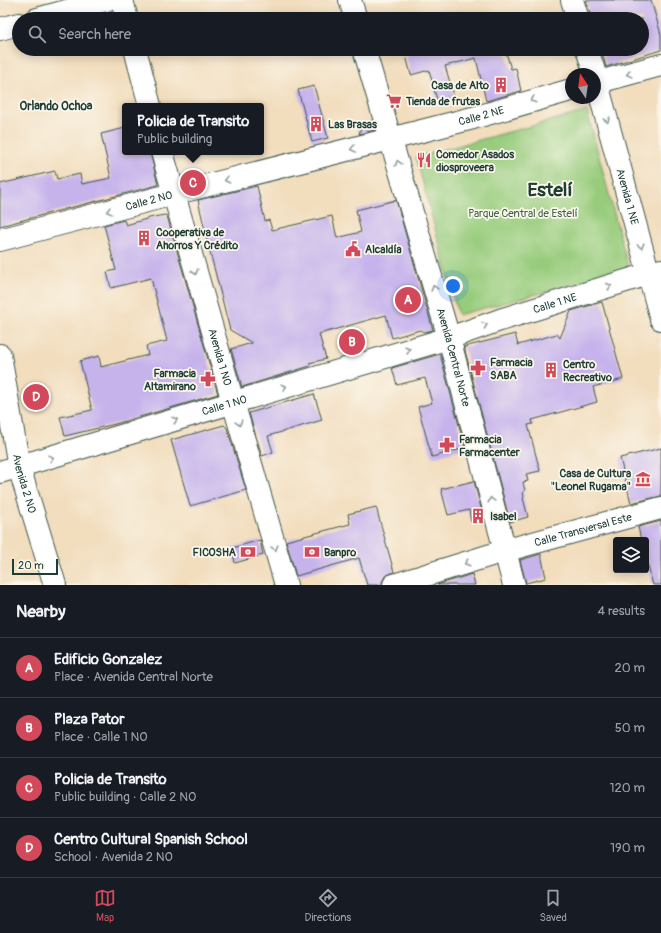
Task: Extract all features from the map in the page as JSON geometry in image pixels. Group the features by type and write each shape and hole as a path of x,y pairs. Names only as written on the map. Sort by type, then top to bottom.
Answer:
{"street":[{"path":"62,12 106,0"},
{"path":"122,0 125,12"},
{"path":"350,0 354,12"},
{"path":"572,0 576,12"},
{"path":"0,29 12,26"},
{"path":"137,56 149,103"},
{"name":"Avenida Central Norte","path":"366,56 449,338 504,552 514,585"},
{"name":"Avenida 1 NE","path":"589,56 592,68"},
{"path":"601,78 661,65"},
{"name":"Calle 2 NE","path":"391,139 473,118 565,92"},
{"name":"Avenida 1 NE","path":"601,98 655,271 661,318"},
{"name":"Calle 2 NO","path":"0,240 173,194 391,139"},
{"name":"Avenida 1 NO","path":"163,155 286,585"},
{"name":"Calle 1 NE","path":"449,338 500,320 655,271"},
{"name":"Calle 1 NO","path":"10,470 449,338"},
{"name":"Avenida 2 NO","path":"0,355 10,470 55,585"},
{"name":"Calle Transversal Este","path":"394,585 504,552 661,508"}],"green space":[{"name":"Parque Central de Estelí","path":"587,111 629,270 458,315 416,157"}],"building":[{"path":"586,0 651,0 661,35 661,50 649,54 649,12 590,12"},
{"path":"406,56 507,56 511,69 516,68 521,91 486,101 476,58 445,66 455,99 438,104 429,70 411,75"},
{"path":"603,56 642,56 606,67"},
{"name":"Las Brasas","path":"314,86 328,138 312,142 298,90"},
{"path":"372,121 375,130 359,134 362,124"},
{"path":"122,129 122,155 151,155 158,185 0,226 0,184 55,171 57,179 80,174 82,184 111,178 101,134"},
{"path":"257,186 265,221 269,220 272,230 332,216 337,238 361,232 356,210 396,200 433,330 424,332 420,330 392,338 386,315 319,334 326,359 309,363 310,366 242,387 231,349 252,343 230,330 198,200"},
{"path":"165,215 167,216 218,394 115,424 65,436 60,417 92,410 80,361 99,356 101,367 148,355 146,346 167,341 151,278 111,288 107,272 116,270 104,225 124,220 126,225"},
{"path":"602,302 623,379 593,387 597,402 532,420 533,424 528,425 540,471 526,474 528,481 523,482 525,491 523,492 523,498 528,517 510,522 464,347 515,334 518,345 557,334 560,338 571,311"},
{"path":"440,354 465,448 432,457 418,407 432,403 425,378 397,385 392,368"},
{"path":"314,394 322,420 268,436 273,452 262,456 249,413"},
{"path":"224,425 227,428 246,490 190,506 171,440"},
{"name":"Casa de Cultura \"Leonel Rugama\"","path":"661,448 661,496 631,503 620,458"},
{"path":"474,481 484,519 471,522 469,510 448,515 441,489"},
{"path":"376,507 394,572 385,576 382,585 367,585 359,558 296,576 286,541 350,524 348,514"},
{"path":"661,521 661,585 653,585 649,570 649,537 640,537 638,527"},
{"name":"FICOSHA","path":"260,540 263,555 235,563 232,548"},
{"path":"541,554 546,578 526,583 520,560"},
{"path":"472,574 475,585 437,585"}],"place":[{"name":"Casa de Alto","path":"501,85"},
{"name":"Tienda de frutas","path":"394,101"},
{"name":"Las Brasas","path":"316,124"},
{"name":"Comedor Asados diosproveera","path":"424,160"},
{"name":"Policia de Transito","path":"193,183"},
{"name":"Cooperativa de Ahorros Y Crédito","path":"144,238"},
{"name":"Alcaldía","path":"353,249"},
{"name":"Edificio Gonzalez","path":"408,300"},
{"name":"Plaza Pator","path":"352,342"},
{"name":"Farmacia SABA","path":"478,368"},
{"name":"Centro Recreativo","path":"551,370"},
{"name":"Farmacia Altamirano","path":"208,379"},
{"name":"Centro Cultural Spanish School","path":"36,397"},
{"name":"Farmacia Farmacenter","path":"447,445"},
{"name":"Casa de Cultura \"Leonel Rugama\"","path":"643,479"},
{"name":"Isabel","path":"478,516"},
{"name":"FICOSHA","path":"248,552"},
{"name":"Banpro","path":"312,552"}],"district":[{"name":"Orlando Ochoa","path":"56,106"},
{"name":"Estelí","path":"550,189"}]}
